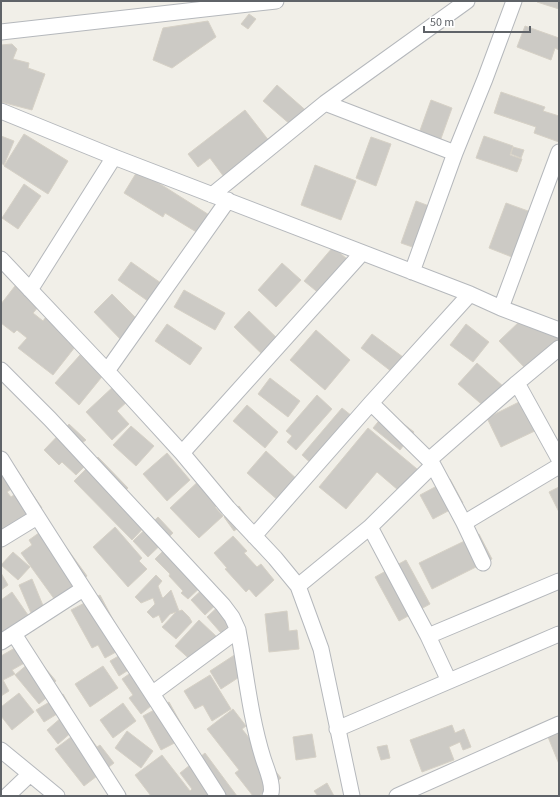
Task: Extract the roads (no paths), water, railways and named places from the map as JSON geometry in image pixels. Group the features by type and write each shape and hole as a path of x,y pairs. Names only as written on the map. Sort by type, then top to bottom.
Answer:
{"street":[{"path":"1,32 276,1"},
{"path":"212,195 325,103 467,1"},
{"path":"412,272 455,153 514,1"},
{"path":"325,103 455,153"},
{"path":"1,111 114,157 470,294 501,308 559,330"},
{"path":"501,308 559,152"},
{"path":"30,290 114,157"},
{"path":"107,371 228,200"},
{"path":"182,453 362,253"},
{"path":"1,259 182,453 228,508 275,558 298,586 321,649 352,796"},
{"path":"254,536 371,403 470,294"},
{"path":"298,586 370,527 431,462 517,382 559,348"},
{"path":"1,370 50,419 232,616 238,630 253,721 272,789 270,796"},
{"path":"517,382 559,458"},
{"path":"371,403 431,462 484,563"},
{"path":"1,459 218,796"},
{"path":"464,523 559,466"},
{"path":"1,540 37,517"},
{"path":"370,527 428,636 449,681"},
{"path":"428,636 559,581"},
{"path":"1,642 83,588"},
{"path":"153,693 238,630"},
{"path":"14,634 118,796"},
{"path":"337,729 559,634"},
{"path":"398,796 559,724"},
{"path":"1,750 57,796"},
{"path":"7,796 30,774"}]}
